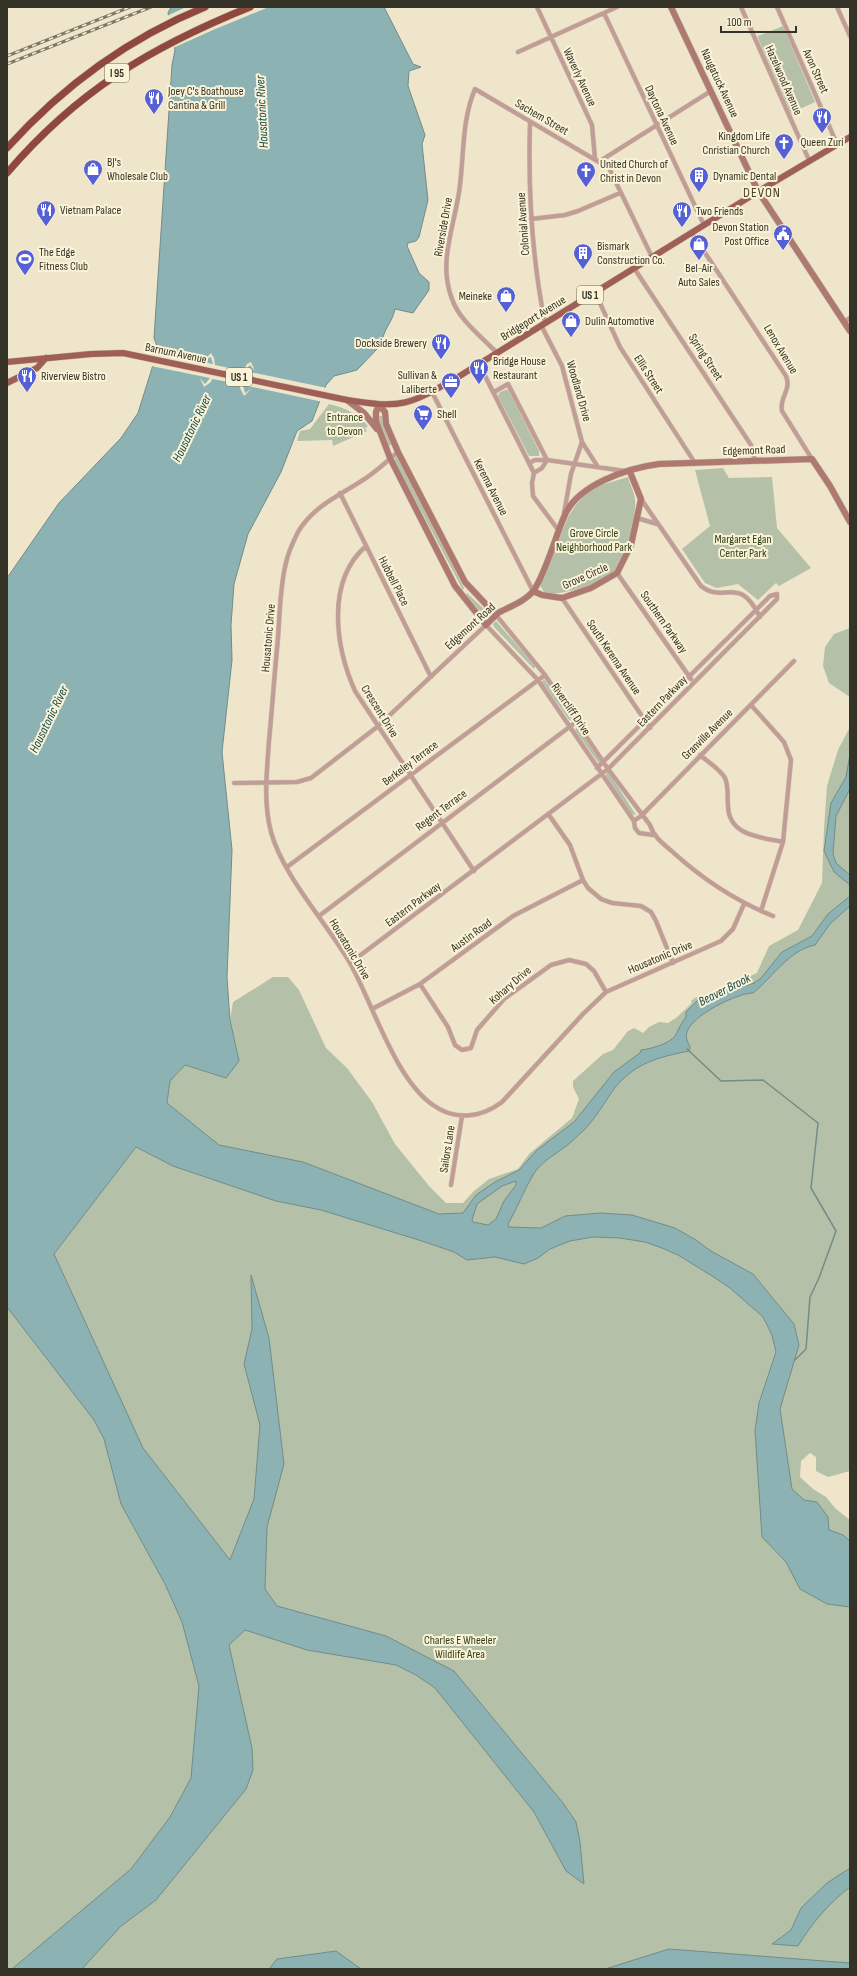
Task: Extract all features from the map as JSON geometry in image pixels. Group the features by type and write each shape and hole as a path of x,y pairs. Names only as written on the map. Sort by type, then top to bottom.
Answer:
{"highway":[{"name":"I 95","path":"7,148 50,104 94,69 151,33 205,7"},
{"name":"I 95","path":"7,173 58,120 113,76 178,38 250,7"}],"main road":[{"name":"Bridgeport Avenue","path":"339,398 379,405 406,403 432,392 758,191 850,137"},
{"name":"Barnum Avenue","path":"7,362 111,353 140,356 339,398"},
{"path":"7,383 38,368 46,358"}],"street":[{"name":"Waverly Avenue","path":"537,7 592,125 595,159"},
{"path":"518,52 617,7"},
{"name":"Naugatuck Avenue","path":"671,7 758,191 850,331"},
{"name":"Hazelwood Avenue","path":"741,7 809,160"},
{"name":"Avon Street","path":"776,7 837,144"},
{"path":"837,7 850,36"},
{"name":"Daytona Avenue","path":"604,13 704,225"},
{"name":"Sachem Street","path":"475,89 600,161"},
{"name":"Riverside Drive","path":"475,89 464,122 460,187 451,227 446,278 450,294 456,308 497,353"},
{"path":"652,257 609,168 600,161 711,91"},
{"name":"Colonial Avenue","path":"530,122 531,219 543,324"},
{"path":"531,219 571,213 620,193"},
{"name":"Lenox Avenue","path":"692,233 786,376 788,388 781,404 782,411 830,486 850,522"},
{"name":"Spring Street","path":"634,268 751,445 754,461"},
{"name":"Ellis Street","path":"595,292 620,347 694,463"},
{"path":"844,322 850,318"},
{"name":"Woodland Drive","path":"543,324 562,366 582,442 598,467"},
{"path":"479,364 534,473 532,484 533,496 559,532"},
{"path":"494,392 508,384 547,460"},
{"name":"Kerema Avenue","path":"432,392 533,591"},
{"name":"Rivercliff Drive","path":"347,400 364,413 378,430"},
{"name":"Rivercliff Drive","path":"653,835 639,833 635,828 634,820 538,680 486,625 455,586 390,458 378,430 375,415 379,405 385,412 386,424 398,452 470,588 496,616 545,675 608,769 650,825 653,835 717,888 744,904 773,916"},
{"path":"564,516 574,464 582,442"},
{"name":"Housatonic Drive","path":"398,452 366,478 324,504 304,524 293,542 286,561 266,783 267,814 271,833 287,867 350,963 401,1066 413,1086 428,1102 438,1109 462,1116 482,1113 502,1102 583,1014 606,992 712,946 726,937 733,929 744,904"},
{"name":"Edgemont Road","path":"234,783 297,782 311,778 377,726 496,616 525,598 533,591 559,532 564,516 572,504 591,486 653,465 812,459"},
{"path":"529,463 535,460 547,460 630,472 641,499 701,586 715,593 739,592 746,597 760,617"},
{"path":"534,473 542,468 547,460"},
{"name":"Hubbell Place","path":"340,493 431,677"},
{"name":"Grove Circle","path":"533,591 542,595 562,598 590,588 617,573 630,545 641,499"},
{"path":"637,518 651,521 659,525"},
{"name":"Crescent Drive","path":"366,546 352,562 342,583 339,605 339,630 343,660 355,691 409,775 474,871"},
{"name":"Southern Parkway","path":"617,573 694,682"},
{"path":"461,594 470,588"},
{"name":"Eastern Parkway","path":"350,963 608,769 760,617 777,599 777,594 770,596 604,763 597,768"},
{"name":"South Kerema Avenue","path":"562,598 650,728"},
{"name":"Granville Avenue","path":"634,820 642,815 794,661"},
{"name":"Berkeley Terrace","path":"287,867 545,675"},
{"path":"751,705 784,742 791,760 783,842 761,911"},
{"name":"Regent Terrace","path":"319,916 576,722"},
{"path":"700,755 724,778 728,787 728,808 730,817 736,826 747,834 783,842"},
{"path":"548,815 570,845 583,880 592,892 606,901 618,905 640,906 651,912 672,963"},
{"name":"Austin Road","path":"372,1009 420,984 513,916 583,880"},
{"name":"Kohary Drive","path":"420,984 448,1027 455,1045 460,1050 471,1048 477,1030 504,999 551,965 569,960 586,964 596,974 606,992"},
{"name":"Sailors Lane","path":"451,1185 462,1116"}],"green space":[{"path":"783,26 815,102 791,113 758,38 758,36"},
{"path":"508,389 539,451 539,456 529,456 498,396 500,392"},
{"name":"Entrance to Devon","path":"329,404 355,414 368,426 365,428 367,431 333,446 332,440 297,441 300,431 310,429"},
{"path":"378,416 382,416 391,444 389,447 382,433"},
{"path":"396,457 399,458 464,588 463,590 394,460"},
{"name":"Margaret Egan Center Park","path":"723,468 729,478 772,477 777,528 811,568 779,586 776,583 758,600 738,584 717,588 705,583 682,549 710,526 695,470"},
{"name":"Grove Circle Neighborhood Park","path":"628,477 635,498 634,517 625,554 617,568 603,579 585,587 559,593 544,592 540,585 568,517 575,506 587,493 598,486"},
{"path":"467,593 486,611 484,614 464,597"},
{"path":"496,621 535,666 534,669 494,627 493,624"},
{"path":"850,628 850,697 829,683 823,666 825,647 834,634"},
{"path":"544,679 571,717 570,721 542,682"},
{"path":"577,726 601,762 600,765 575,730"},
{"name":"Charles E Wheeler Wildlife Area","path":"850,727 850,1471 828,1477 816,1471 816,1457 810,1453 801,1461 800,1477 813,1489 826,1497 836,1509 850,1520 850,1969 7,1969 7,1306 54,1254 136,1147 167,1103 170,1081 185,1065 226,1078 239,1061 230,1020 233,1002 273,977 288,977 299,990 326,1048 347,1068 372,1102 395,1144 429,1186 446,1203 463,1203 474,1191 489,1179 518,1169 529,1154 572,1118 579,1099 573,1087 573,1081 603,1054 613,1050 628,1031 634,1028 643,1033 649,1027 659,1022 668,1023 676,1018 692,1003 691,1001 698,996 709,994 757,973 769,946 798,930 822,883 827,786 838,750"},
{"path":"607,773 609,773 636,815 631,814 606,776"}],"water":[{"name":"Housatonic River","path":"171,7 384,7 413,64 421,67 409,71 408,86 425,135 422,144 428,200 419,237 416,241 408,243 407,246 419,273 429,282 429,290 413,313 395,309 383,337 378,340 377,349 357,370 334,376 326,385 312,421 297,431 281,472 248,534 234,584 231,625 232,660 222,752 232,850 227,977 230,1020 239,1061 226,1078 185,1065 170,1081 167,1103 219,1145 303,1162 439,1214 463,1213 476,1195 495,1182 519,1170 537,1150 574,1122 614,1072 640,1053 641,1050 659,1046 672,1039 686,1017 686,1012 701,997 708,1004 731,990 754,983 761,978 782,952 812,936 828,914 850,896 850,906 830,924 815,945 797,952 789,958 753,993 726,1001 697,1019 690,1026 686,1034 690,1047 689,1051 648,1062 630,1073 622,1080 583,1131 536,1170 508,1224 509,1227 541,1228 565,1216 600,1213 632,1215 675,1228 711,1251 753,1274 794,1324 799,1345 780,1409 792,1489 804,1500 817,1502 828,1517 829,1530 843,1535 850,1541 850,1607 827,1604 800,1589 786,1562 762,1537 755,1431 759,1403 776,1352 772,1335 763,1317 730,1288 712,1276 678,1255 662,1248 645,1242 620,1238 593,1237 570,1241 550,1249 538,1258 524,1264 495,1257 467,1260 454,1252 422,1241 321,1210 276,1201 173,1166 136,1147 54,1254 143,1448 230,1560 254,1499 260,1425 244,1364 252,1329 251,1275 269,1338 284,1464 267,1527 265,1589 277,1606 386,1636 454,1671 563,1803 576,1822 580,1842 584,1884 566,1871 534,1812 435,1688 416,1675 396,1665 307,1650 245,1630 229,1645 252,1748 253,1770 246,1789 156,1900 121,1926 82,1969 12,1969 131,1869 170,1817 191,1778 199,1686 182,1622 165,1584 121,1504 104,1439 94,1420 7,1307 7,578 59,503 121,438 138,413 158,349 154,338 172,65 175,50 168,13","holes":["516,1181 516,1185 504,1201 496,1219 488,1225 473,1222 472,1220 477,1204 502,1186"]},
{"path":"850,754 850,789 836,816 833,854 836,863 850,875 850,885 834,872 824,851 831,803 846,777"},
{"path":"850,1868 850,1887 821,1914 798,1946 772,1944 791,1930 801,1908 827,1883"},
{"path":"669,1949 850,1963 850,1969 605,1969"},
{"path":"336,1951 361,1969 269,1969 277,1959"}],"pier":[{"path":"186,7 269,7 173,48 167,16"},
{"path":"155,352 213,364 211,357 204,360 211,353 214,358 215,365 243,371 247,364 251,362 255,371 250,365 245,371 327,388 323,402 243,385 245,393 251,389 244,396 240,388 240,384 212,379 211,382 204,387 200,378 205,384 210,378 151,366"}],"waterway":[{"path":"687,1049 721,1081 763,1080 818,1123 811,1188 836,1231 819,1278 810,1297 806,1349 795,1360"}],"railway":[{"path":"7,56 130,7"},
{"path":"7,64 151,7"}],"place":[{"name":"Joey C's Boathouse Cantina & Grill","path":"154,115"},
{"name":"Queen Zuri","path":"822,134"},
{"name":"Kingdom Life Cnristian Church","path":"784,160"},
{"name":"BJ's Wholesale Club","path":"93,186"},
{"name":"United Church of Christ in Devon","path":"586,188"},
{"name":"Dynamic Dental","path":"699,193"},
{"name":"Vietnam Palace","path":"46,227"},
{"name":"Two Friends","path":"682,228"},
{"name":"Devon Station Post Office","path":"783,251"},
{"name":"Bel-Air Auto Sales","path":"699,261"},
{"name":"Bismark Construction Co.","path":"583,270"},
{"name":"The Edge Fitness Club","path":"25,276"},
{"name":"Meineke","path":"506,313"},
{"name":"Dulin Automotive","path":"571,338"},
{"name":"Dockside Brewery","path":"441,360"},
{"name":"Bridge House Restaurant","path":"479,385"},
{"name":"Riverview Bistro","path":"27,393"},
{"name":"Sullivan & Laliberte","path":"451,399"},
{"name":"Shell","path":"423,431"}],"district":[{"name":"DEVON","path":"762,192"}],"water label":[{"name":"Beaver Brook","path":"724,989"}]}
